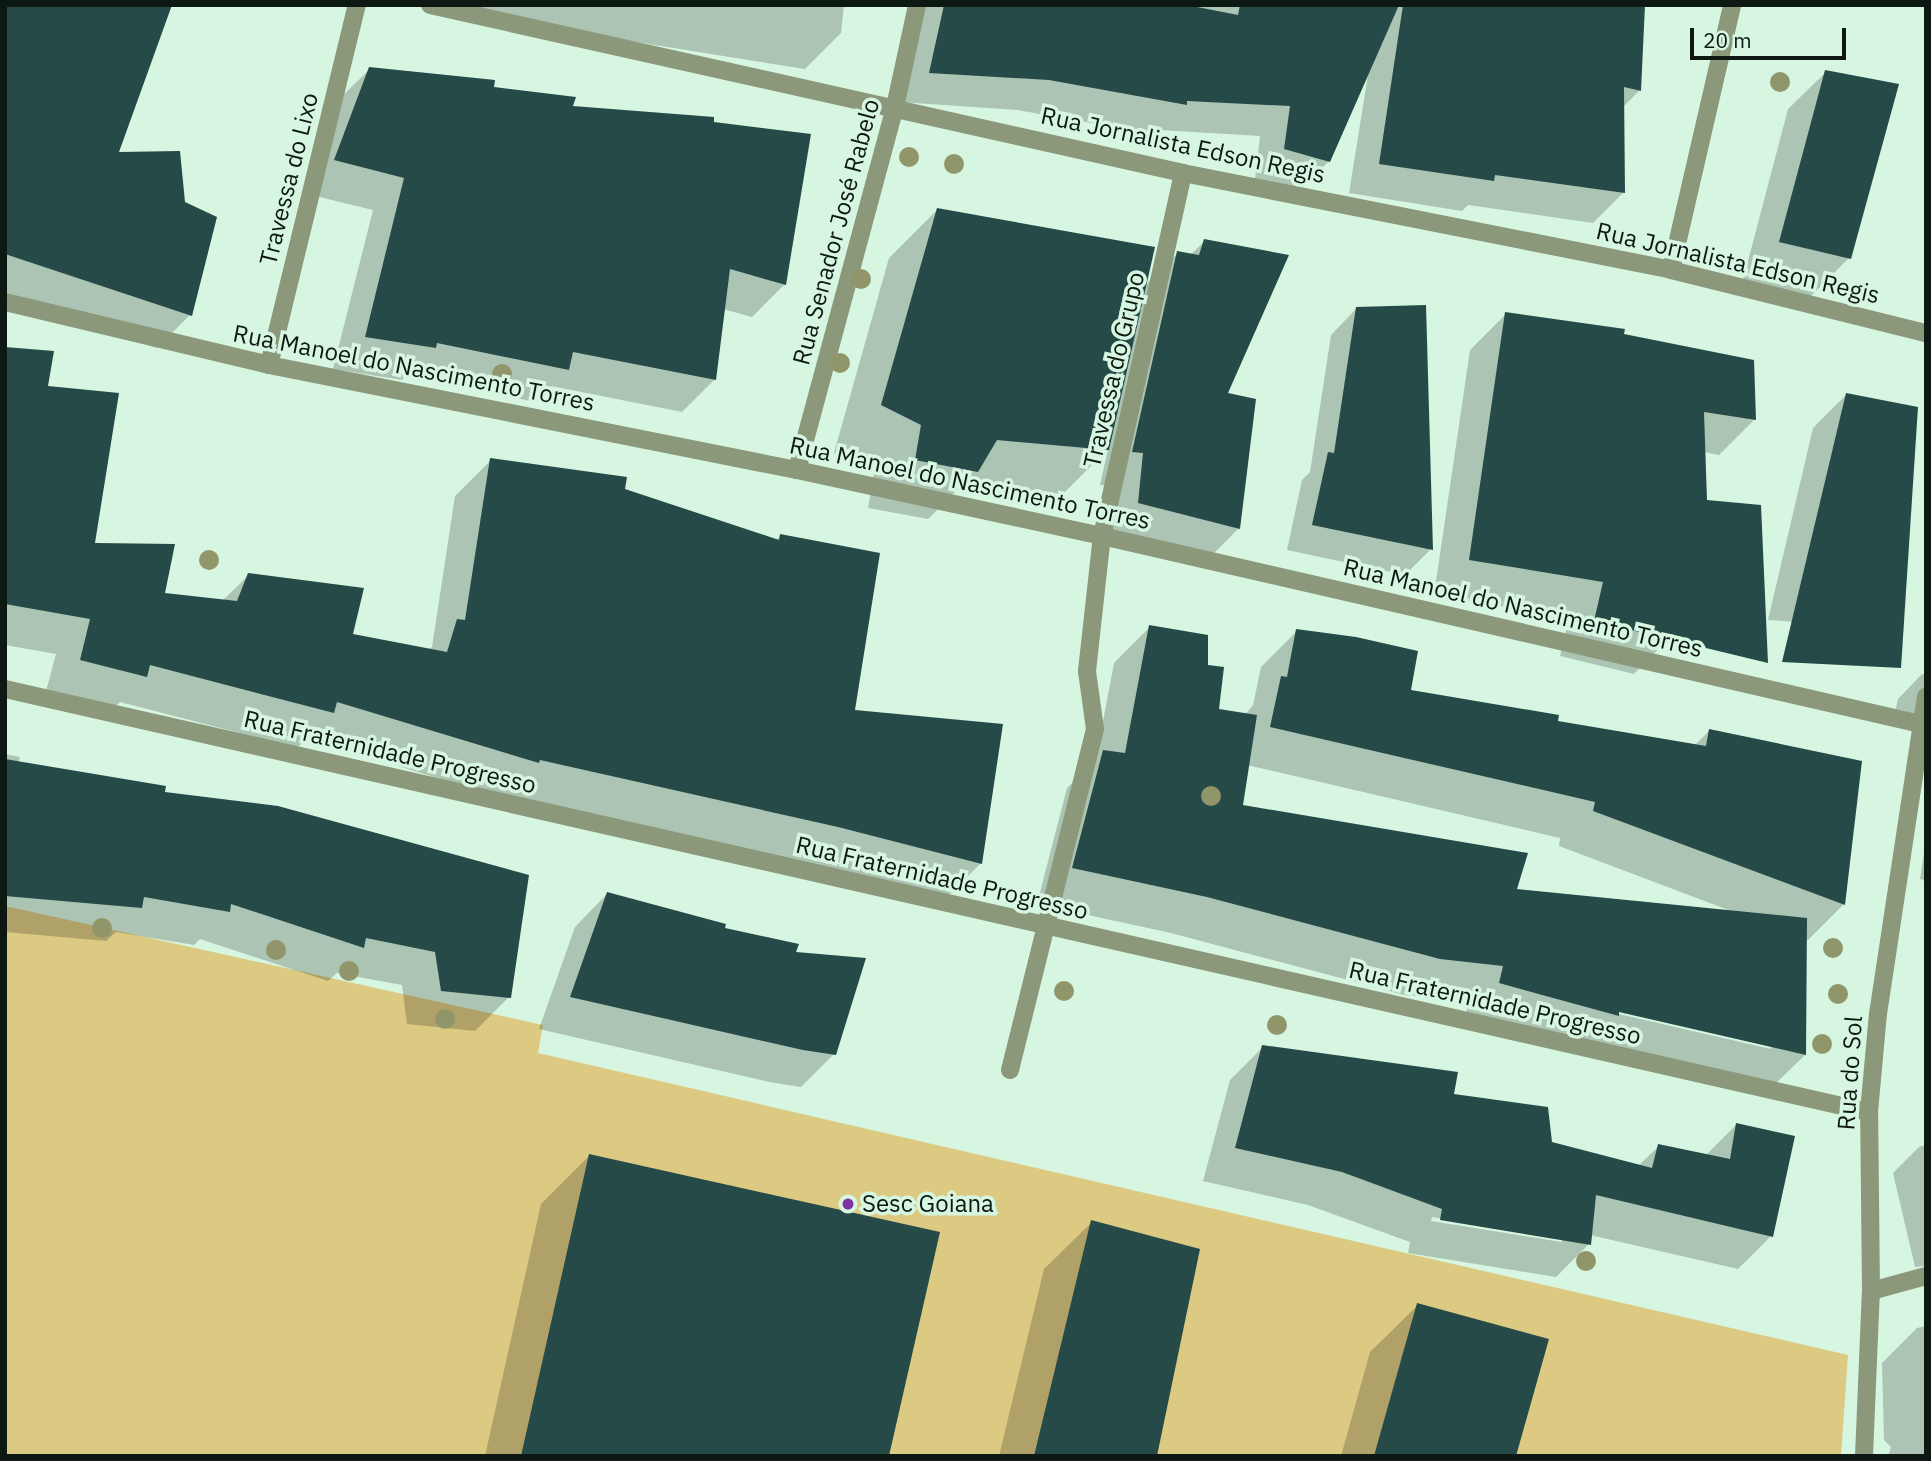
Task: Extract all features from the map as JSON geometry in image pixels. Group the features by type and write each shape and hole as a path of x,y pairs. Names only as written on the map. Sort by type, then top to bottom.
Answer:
{"street":[{"name":"Travessa do Lixo","path":"269,365 357,5"},
{"name":"Rua Jornalista Edson Regis","path":"430,5 1183,173 1671,270 1926,333"},
{"name":"Rua Senador José Rabelo","path":"797,470 895,107 917,5"},
{"path":"1671,270 1732,5"},
{"name":"Travessa do Grupo","path":"1010,1070 1095,729 1087,671 1102,536 1183,173"},
{"name":"Rua Manoel do Nascimento Torres","path":"5,302 269,365 797,470 1102,536 1921,724"},
{"name":"Rua Fraternidade Progresso","path":"5,689 1869,1112"},
{"name":"Rua do Sol","path":"1864,1456 1871,1292 1869,1112 1878,1014 1926,697"},
{"path":"1871,1292 1926,1276"}],"shaded area":[{"path":"5,906 543,1025 538,1053 1848,1355 1841,1456 5,1456"}],"building":[{"path":"5,5 172,5 119,152 180,151 185,202 217,217 192,316 5,254"},
{"path":"944,5 1187,5 1238,15 1240,5 1399,5 1330,162 1284,149 1290,106 1187,101 1187,105 1049,80 929,73"},
{"path":"1403,5 1645,5 1641,91 1624,87 1625,193 1495,175 1494,181 1379,164"},
{"path":"369,67 495,80 494,87 576,97 573,106 714,117 714,122 811,134 786,285 730,269 716,380 573,352 569,370 437,343 436,348 365,337 404,178 334,160"},
{"path":"1825,70 1899,84 1851,259 1779,242"},
{"path":"937,208 1155,247 1109,450 997,440 978,472 915,460 921,425 881,405"},
{"path":"1204,239 1289,255 1228,393 1256,399 1240,529 1138,503 1143,453 1132,452 1177,251 1199,255"},
{"path":"1426,305 1433,550 1312,525 1328,452 1334,453 1356,307"},
{"path":"1505,312 1625,329 1624,334 1754,360 1756,420 1704,412 1707,500 1761,505 1768,663 1594,621 1603,582 1469,560"},
{"path":"5,347 54,351 48,386 119,393 95,543 175,544 165,593 237,601 248,573 364,588 353,634 447,652 457,619 465,620 490,458 627,477 625,489 779,540 780,534 880,553 855,710 1003,724 982,864 838,827 540,760 539,763 337,702 334,713 150,665 147,677 80,660 90,619 5,604"},
{"path":"1846,393 1918,407 1901,668 1782,662"},
{"path":"1149,625 1208,635 1208,665 1224,667 1219,709 1257,715 1243,805 1528,853 1517,889 1807,918 1806,1055 1619,1012 1619,1016 1499,983 1503,966 1440,959 1207,897 1072,868 1103,750 1125,753"},
{"path":"1296,629 1356,637 1418,651 1411,690 1559,715 1558,721 1706,746 1709,729 1862,761 1845,905 1593,811 1595,802 1270,727 1281,676 1287,677"},
{"path":"5,759 166,786 165,792 278,806 529,875 511,998 441,991 435,952 366,938 364,948 231,904 230,912 144,897 142,908 5,896"},
{"path":"607,892 726,924 725,928 799,944 796,952 866,958 836,1055 803,1050 570,997"},
{"path":"1262,1045 1458,1072 1454,1094 1548,1107 1552,1142 1652,1168 1658,1144 1730,1159 1736,1123 1795,1136 1773,1237 1596,1195 1591,1245 1440,1220 1442,1209 1342,1172 1235,1148"},
{"path":"589,1154 940,1232 889,1456 521,1456"},
{"path":"1091,1220 1200,1249 1157,1456 1034,1456"},
{"path":"1417,1303 1549,1339 1516,1456 1374,1456"}],"place":[{"name":"Sesc Goiana","path":"848,1204"}]}
